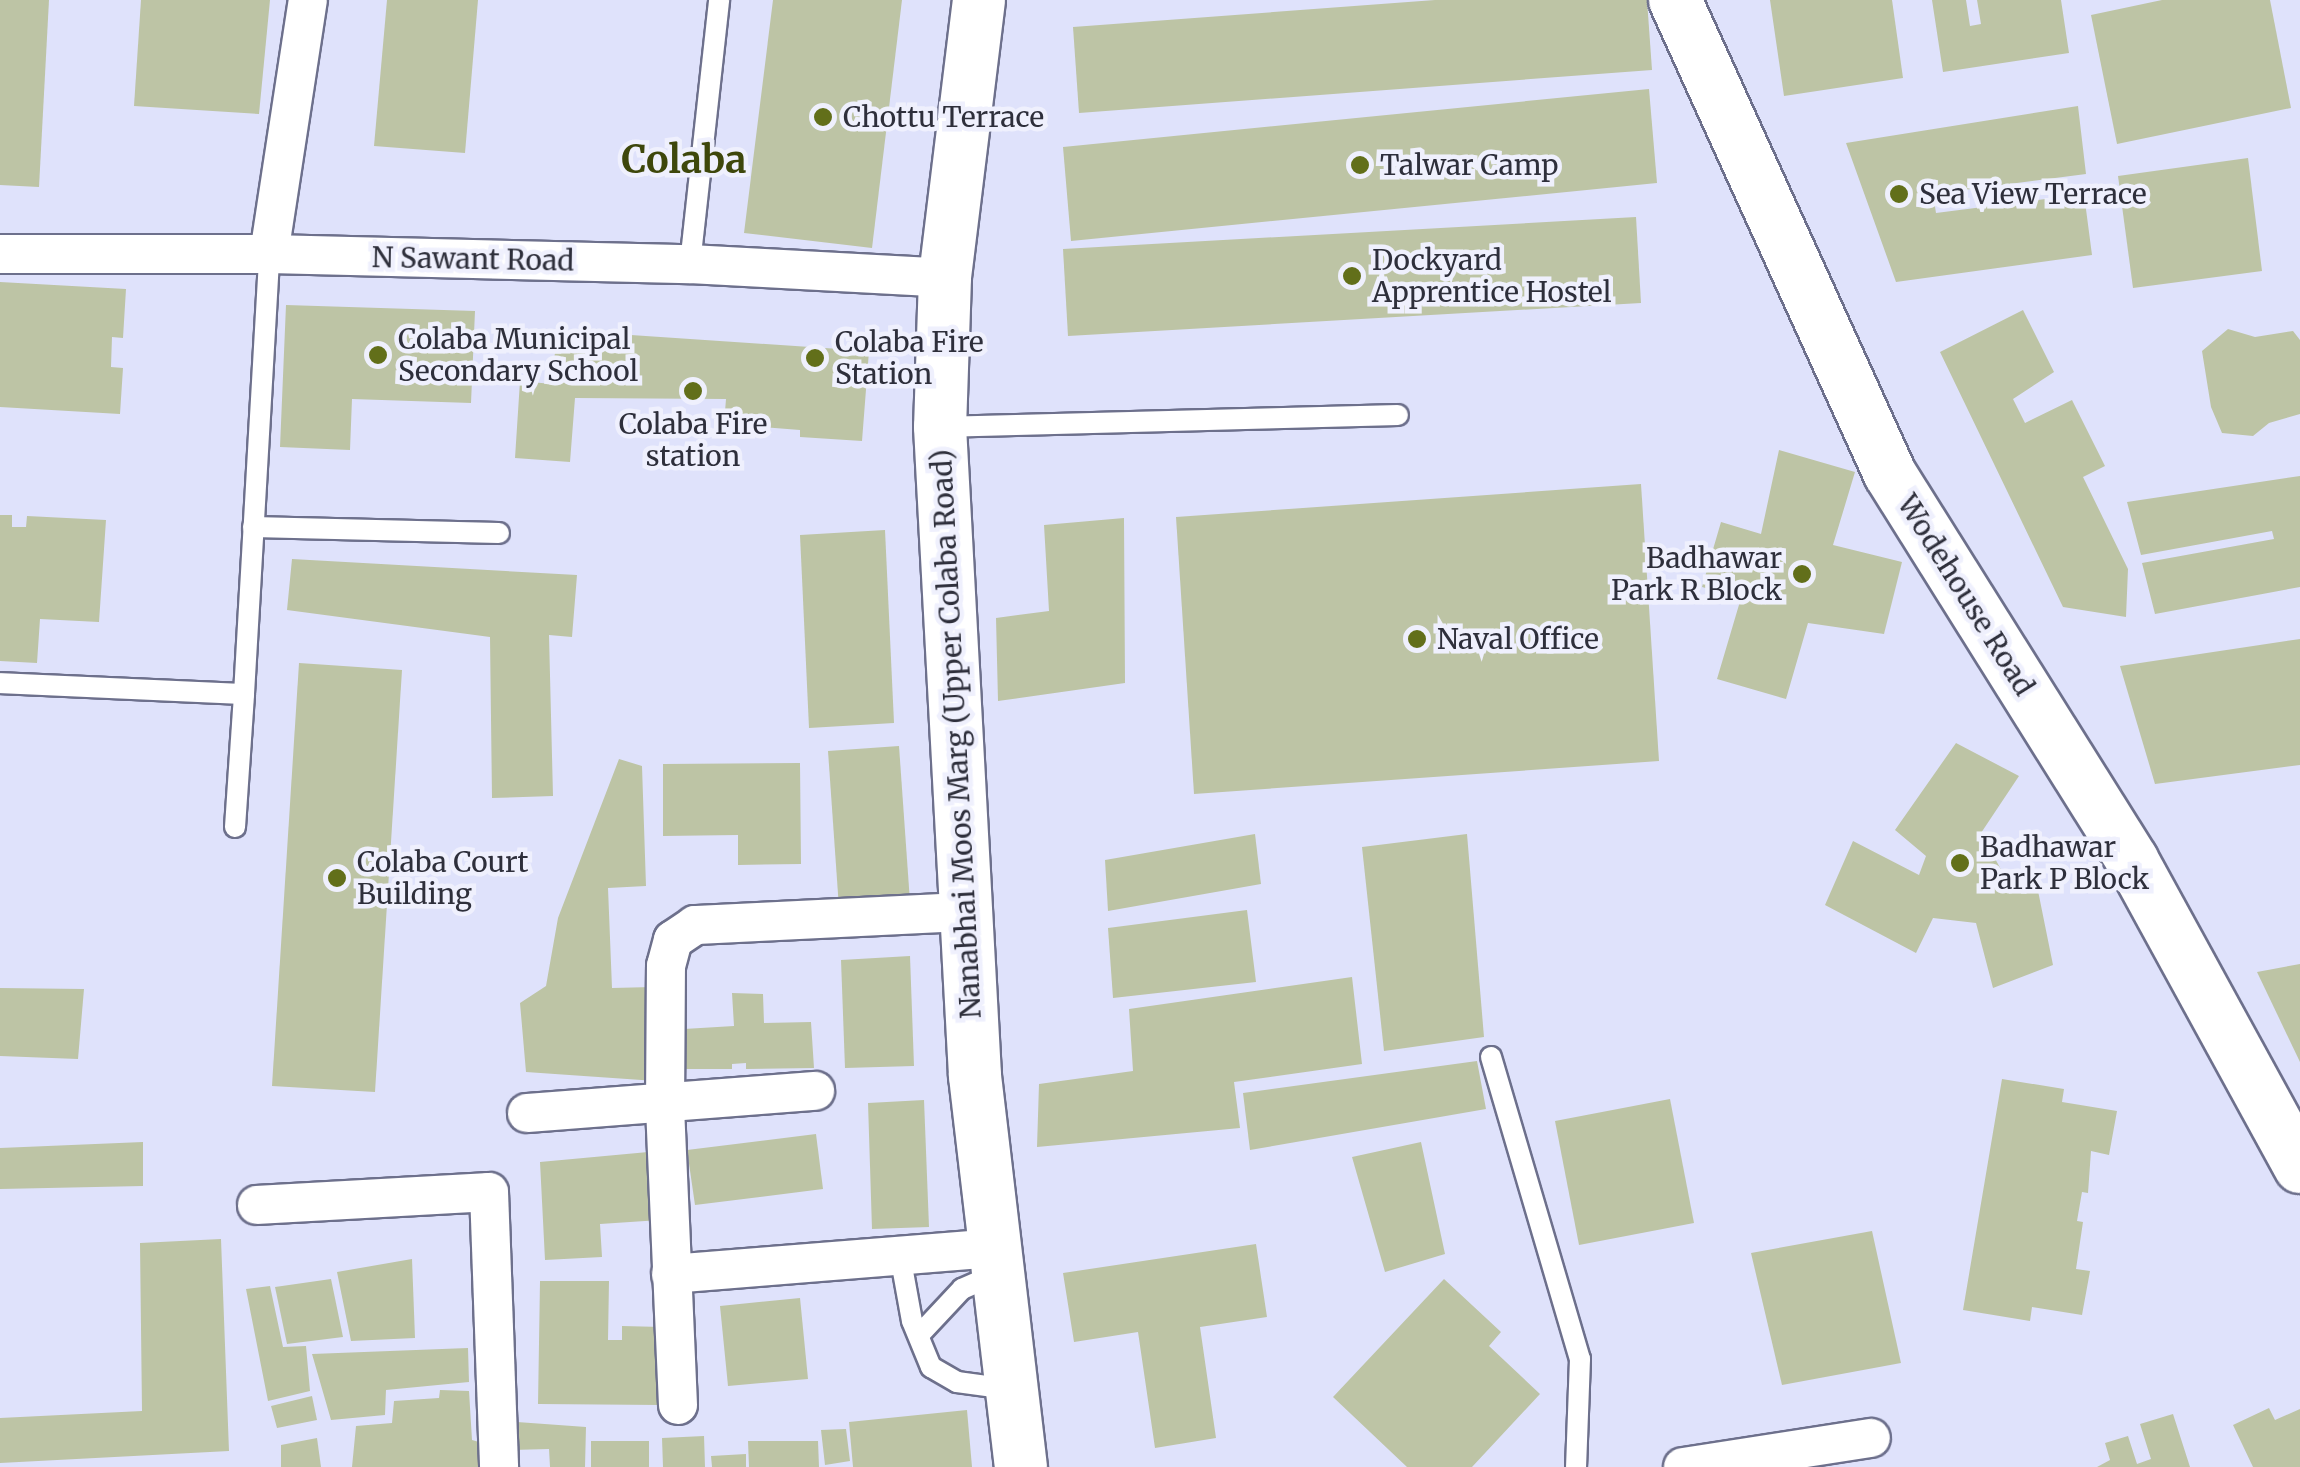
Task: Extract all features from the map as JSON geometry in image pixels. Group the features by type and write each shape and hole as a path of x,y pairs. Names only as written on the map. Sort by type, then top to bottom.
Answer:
{"main road":[{"name":"Nanabhai Moos Marg (Upper Colaba Road)","path":"979,0 945,278 940,427 964,912 994,1261 1021,1467"},
{"name":"Wodehouse Road","path":"1675,0 1890,474 2132,860 2300,1167"}],"street":[{"path":"268,254 308,0"},
{"name":"N Sawant Road","path":"0,254 268,254 690,264 945,278"},
{"path":"678,1405 665,1106 666,966 673,940 695,925 964,912"},
{"path":"527,1113 665,1106 815,1091"},
{"path":"258,1205 488,1192 499,1467"},
{"path":"671,1274 900,1255 994,1261"},
{"path":"1683,1467 1871,1438"}],"lane":[{"path":"690,264 719,0"},
{"path":"235,828 268,254"},
{"path":"940,427 1398,415"},
{"path":"253,527 500,533"},
{"path":"0,683 244,694"},
{"path":"1491,1057 1580,1359 1576,1467"},
{"path":"900,1255 919,1336 931,1367 957,1382 1011,1389"},
{"path":"919,1336 994,1261"}],"building":[{"path":"0,0 49,0 39,187 0,185"},
{"path":"141,0 270,0 259,114 134,106"},
{"path":"387,0 478,0 465,153 374,146"},
{"name":"Chottu Terrace","path":"773,0 902,0 872,248 744,233"},
{"path":"1435,0 1647,0 1652,70 1079,113 1073,27"},
{"path":"1770,0 1892,0 1903,78 1784,96"},
{"path":"1932,0 1966,0 1970,26 1981,24 1977,0 2061,0 2069,53 1943,72"},
{"path":"2162,0 2270,0 2291,108 2117,144 2091,15"},
{"name":"Talwar Camp","path":"1649,89 1657,183 1071,241 1063,147"},
{"name":"Sea View Terrace","path":"2078,106 2086,174 1933,194 1936,213 2084,194 2092,255 1896,282 1846,143"},
{"path":"2248,158 2262,271 2133,288 2118,176"},
{"name":"Dockyard Apprentice Hostel","path":"1636,217 1641,303 1068,336 1063,249"},
{"path":"0,282 126,289 123,338 112,337 111,367 123,368 120,414 0,407"},
{"name":"Colaba Municipal Secondary School","path":"286,305 475,311 471,403 352,399 350,450 280,447"},
{"path":"2023,310 2054,372 2013,399 2025,423 2072,400 2105,466 2083,477 2128,569 2126,617 2063,607 1940,352"},
{"path":"2228,329 2255,337 2293,331 2300,340 2300,414 2269,423 2253,436 2222,433 2211,407 2202,351"},
{"name":"Colaba Fire station","path":"557,330 869,351 862,441 800,437 800,430 724,424 726,399 575,398 570,462 515,458 520,381 552,384"},
{"name":"Badhawar Park R Block","path":"1779,450 1855,472 1833,545 1902,562 1884,634 1808,623 1786,699 1717,679 1741,598 1702,587 1721,522 1761,534"},
{"path":"2300,476 2300,587 2155,614 2142,563 2274,539 2272,531 2141,555 2127,502"},
{"name":"Naval Office","path":"1641,484 1659,761 1194,794 1176,517"},
{"path":"0,515 12,515 12,527 26,527 27,516 106,520 99,622 40,619 37,663 0,661"},
{"path":"1124,518 1125,683 998,701 996,618 1049,611 1044,525"},
{"path":"885,530 894,723 809,728 800,535"},
{"path":"292,559 577,575 572,637 549,635 553,796 492,798 490,637 287,610"},
{"path":"2300,639 2300,765 2155,784 2120,666"},
{"name":"Colaba Court Building","path":"299,663 402,670 375,1092 272,1086"},
{"name":"Badhawar Park P Block","path":"1956,743 2019,776 1981,833 2004,875 2034,871 2053,965 1993,988 1976,923 1933,918 1916,953 1825,905 1853,841 1919,875 1926,856 1895,830"},
{"path":"899,746 910,902 839,908 828,751"},
{"path":"619,759 642,766 646,886 608,888 612,988 653,987 656,1081 526,1072 520,1003 546,986 558,918"},
{"path":"800,763 801,864 738,865 738,835 663,836 663,764"},
{"path":"1255,834 1261,884 1108,911 1105,860"},
{"path":"1467,834 1484,1037 1384,1051 1362,847"},
{"path":"1247,910 1256,982 1113,998 1108,928"},
{"path":"910,956 914,1066 845,1068 841,960"},
{"path":"2300,964 2300,1062 2257,972"},
{"path":"1352,977 1362,1064 1234,1082 1240,1128 1037,1147 1039,1084 1133,1071 1129,1009"},
{"path":"0,988 84,989 78,1059 0,1056"},
{"path":"732,993 763,994 764,1023 811,1022 814,1068 746,1069 746,1063 732,1064 732,1069 686,1069 684,1029 734,1026"},
{"path":"1477,1061 1486,1109 1250,1150 1243,1093"},
{"path":"2002,1079 2064,1089 2062,1102 2117,1111 2109,1155 2091,1151 2088,1193 2082,1192 2077,1221 2083,1222 2076,1269 2090,1271 2082,1315 2032,1307 2030,1321 1963,1310"},
{"path":"1670,1099 1694,1223 1579,1245 1555,1121"},
{"path":"924,1100 929,1227 872,1229 868,1103"},
{"path":"816,1134 823,1189 695,1205 687,1150"},
{"path":"143,1142 143,1186 0,1189 0,1148"},
{"path":"1421,1142 1445,1254 1385,1272 1352,1157"},
{"path":"659,1151 660,1220 600,1224 602,1257 545,1260 540,1162"},
{"path":"1872,1231 1901,1363 1782,1385 1751,1253"},
{"path":"221,1239 229,1451 0,1463 0,1418 142,1411 140,1243"},
{"path":"1256,1244 1267,1317 1200,1327 1216,1438 1155,1448 1138,1332 1074,1342 1063,1273"},
{"path":"412,1259 415,1338 351,1341 337,1272"},
{"path":"331,1279 343,1337 287,1344 275,1287"},
{"path":"1444,1279 1501,1332 1489,1346 1540,1394 1472,1467 1407,1467 1333,1397"},
{"path":"540,1281 609,1281 608,1340 622,1340 622,1326 662,1327 661,1405 538,1404"},
{"path":"270,1286 283,1347 306,1346 310,1391 268,1401 246,1289"},
{"path":"800,1298 808,1379 728,1386 720,1306"},
{"path":"468,1348 469,1382 386,1390 385,1415 331,1420 312,1354"},
{"path":"440,1390 469,1391 472,1440 479,1442 478,1467 352,1467 356,1426 392,1423 394,1401 439,1398"},
{"path":"312,1396 317,1420 277,1428 271,1406"},
{"path":"2269,1408 2275,1420 2300,1409 2300,1467 2253,1467 2233,1425"},
{"path":"967,1410 972,1467 853,1467 849,1422"},
{"path":"2173,1414 2190,1467 2097,1467 2110,1460 2105,1443 2128,1436 2137,1464 2151,1459 2140,1424"},
{"path":"517,1422 586,1427 585,1467 550,1467 549,1449 511,1450"},
{"path":"846,1429 850,1461 825,1465 821,1430"},
{"path":"704,1436 705,1467 663,1467 662,1438"},
{"path":"317,1438 321,1467 281,1467 281,1445"},
{"path":"591,1441 649,1441 649,1467 591,1467"},
{"path":"748,1441 818,1441 819,1467 749,1467"},
{"path":"746,1454 746,1467 712,1467 711,1456"}],"place":[{"name":"Chottu Terrace","path":"823,117"},
{"name":"Talwar Camp","path":"1360,165"},
{"name":"Sea View Terrace","path":"1899,194"},
{"name":"Dockyard Apprentice Hostel","path":"1352,276"},
{"name":"Colaba Municipal Secondary School","path":"378,355"},
{"name":"Colaba Fire Station","path":"815,358"},
{"name":"Colaba Fire station","path":"693,391"},
{"name":"Badhawar Park R Block","path":"1802,574"},
{"name":"Naval Office","path":"1417,639"},
{"name":"Badhawar Park P Block","path":"1960,863"},
{"name":"Colaba Court Building","path":"337,878"}],"district":[{"name":"Colaba","path":"684,160"}]}
